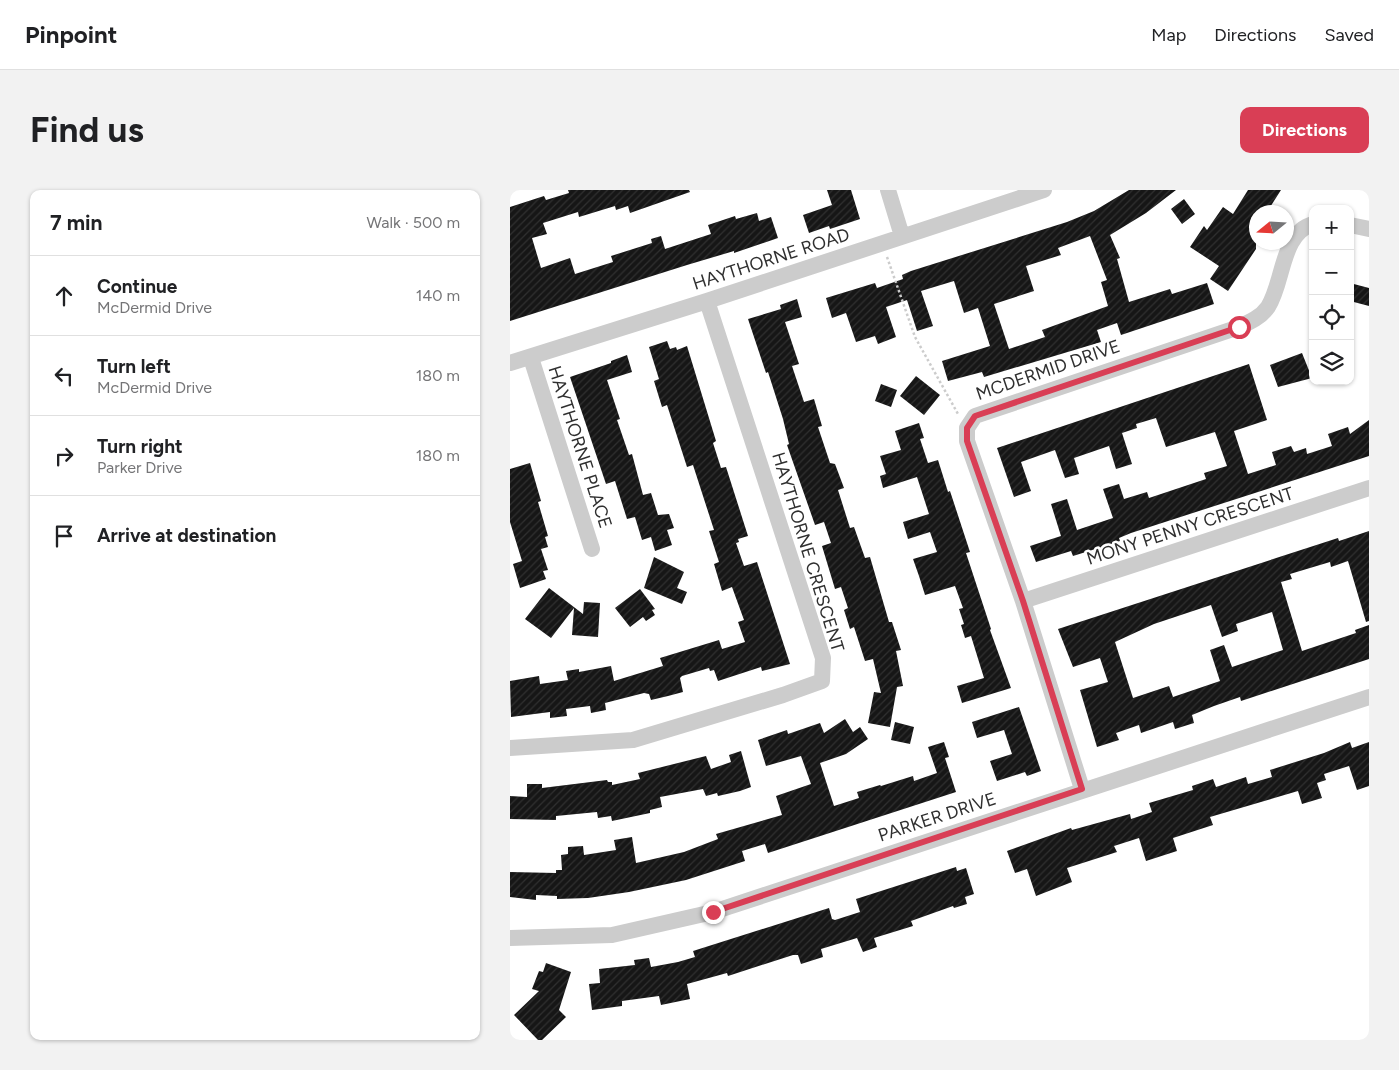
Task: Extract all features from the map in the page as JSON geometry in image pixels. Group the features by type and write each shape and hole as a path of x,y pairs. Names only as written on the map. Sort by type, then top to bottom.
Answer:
{"street":[{"path":"888,190 902,236"},
{"name":"HAYTHORNE ROAD","path":"510,364 1044,190"},
{"name":"MCDERMID DRIVE","path":"1082,789 1023,601 967,441 967,428 975,416 1239,327 1255,319 1267,308 1274,294 1290,245 1298,232 1309,226"},
{"path":"1354,227 1369,229"},
{"name":"HAYTHORNE CRESCENT","path":"510,748 633,740 783,695 822,681 823,658 707,301"},
{"name":"HAYTHORNE PLACE","path":"531,358 592,548"},
{"name":"MONY PENNY CRESCENT","path":"1023,601 1369,488"},
{"name":"PARKER DRIVE","path":"510,938 612,935 713,912 1082,789 1369,697"}],"path":[{"path":"887,255 915,337 958,414"}],"building":[{"path":"568,190 689,190 690,192 630,213 628,206 616,210 615,206 579,217 578,212 543,223 547,234 532,238 541,268 570,258 575,274 613,262 611,256 652,243 651,239 661,236 665,249 711,234 708,225 735,216 736,219 757,213 759,221 771,217 778,238 510,321 510,207 544,196 546,200 569,193"},
{"path":"827,190 851,190 860,219 830,229 829,226 809,233 803,215 832,205"},
{"path":"1129,190 1176,190 1146,213 1110,235 1120,258 1117,259 1129,302 1170,289 1172,294 1207,283 1214,304 1121,335 1117,323 1097,330 1101,342 984,377 982,372 948,381 942,361 990,346 978,308 964,313 954,281 921,291 933,326 917,331 907,300 886,307 896,337 878,344 875,336 856,342 846,313 832,318 826,298 875,283 877,288 903,279 902,275 911,271 1067,222 1094,211","holes":["1090,236 1107,280 1101,282 1108,306 1042,330 1045,337 1009,349 994,304 1034,291 1026,266 1061,255 1058,248"]},
{"path":"1248,190 1281,190 1271,205 1249,205 1249,250 1255,250 1228,291 1210,279 1219,266 1190,247 1204,226 1207,230 1223,207 1233,214"},
{"path":"1184,199 1195,214 1182,224 1171,209"},
{"path":"1354,284 1369,288 1369,306 1354,302"},
{"path":"797,299 802,317 785,322 799,364 792,366 804,402 814,399 822,426 818,427 830,463 835,464 844,488 838,490 850,528 854,527 865,558 870,557 889,622 892,622 901,650 896,651 903,686 897,687 890,727 868,723 874,692 881,693 873,659 865,661 854,627 850,629 844,610 848,608 841,587 835,589 822,546 831,543 824,522 815,525 787,445 789,444 783,419 768,372 766,373 748,319 781,309 780,305"},
{"path":"667,341 670,349 676,347 677,350 687,346 716,441 713,443 721,468 726,467 748,536 738,539 739,542 736,543 744,566 757,562 790,664 762,671 761,667 718,681 714,670 710,671 709,668 682,676 680,678 683,692 668,696 651,700 649,694 644,693 605,703 606,710 591,713 590,706 566,709 567,716 550,718 550,712 511,717 510,681 539,676 540,684 568,680 566,671 579,669 579,672 611,666 614,681 663,666 660,658 719,640 722,649 745,642 738,622 744,620 732,587 722,591 714,564 719,562 709,531 714,530 693,465 687,467 667,405 662,407 654,381 659,379 649,347"},
{"path":"1302,353 1309,370 1309,379 1278,387 1270,365"},
{"path":"627,355 632,372 607,380 620,419 617,420 629,455 632,454 643,495 651,493 658,515 669,514 674,528 667,530 672,545 655,551 651,537 642,540 635,517 627,519 615,481 606,484 570,377 611,363 611,361"},
{"path":"1249,364 1267,420 1234,431 1248,474 1276,465 1272,452 1291,446 1294,452 1306,448 1307,454 1332,446 1328,434 1348,427 1350,434 1369,420 1369,456 1131,533 1119,538 1120,541 1105,546 1073,556 1071,551 1036,562 1030,546 1061,536 1051,504 1067,499 1077,530 1113,518 1103,489 1119,484 1124,499 1147,492 1149,498 1206,479 1204,473 1227,466 1215,432 1166,447 1156,418 1136,424 1137,428 1122,433 1132,464 1116,469 1109,446 1074,458 1079,474 1065,478 1055,450 1021,462 1031,491 1014,497 997,448"},
{"path":"916,376 940,395 924,415 900,396"},
{"path":"881,384 897,390 891,407 875,401"},
{"path":"919,423 924,438 920,439 928,463 938,460 948,492 950,491 970,552 966,553 990,630 1011,688 962,703 957,686 984,678 971,636 965,638 961,625 964,624 959,609 963,608 955,586 925,595 913,559 937,552 930,532 908,539 903,522 929,514 917,477 883,488 880,476 886,474 880,456 901,450 895,431"},
{"path":"530,463 541,501 538,502 548,536 545,537 548,547 541,549 548,570 543,571 546,579 520,588 513,564 522,561 510,522 510,469"},
{"path":"1369,531 1369,621 1366,622 1348,561 1331,567 1330,562 1290,574 1292,579 1281,582 1302,651 1356,633 1355,630 1369,625 1369,659 1241,701 1240,697 1214,706 1192,715 1194,723 1175,729 1173,722 1141,733 1139,725 1116,733 1119,740 1097,747 1080,690 1108,682 1100,658 1073,667 1058,629 1338,538 1339,541","holes":["1211,605 1222,637 1238,631 1236,624 1272,612 1283,650 1232,667 1224,645 1210,650 1220,681 1173,697 1169,686 1133,698 1115,642 1154,624"]},
{"path":"654,557 684,572 677,588 687,592 682,604 644,588"},
{"path":"549,588 583,614 584,602 600,603 598,637 572,635 574,608 551,638 525,619"},
{"path":"640,589 655,609 652,610 655,615 646,621 643,617 630,627 615,608"},
{"path":"1019,707 1041,771 1027,776 1025,772 997,781 990,761 1012,754 1004,730 977,738 972,722"},
{"path":"845,719 853,732 860,727 868,739 846,754 820,763 834,806 859,798 857,792 913,776 914,781 937,773 928,747 944,742 949,757 945,758 956,792 768,853 765,844 742,851 745,861 686,880 629,892 588,898 557,899 557,896 536,895 536,900 510,897 510,872 556,873 556,870 562,870 561,855 568,854 568,847 583,846 584,855 616,850 614,840 632,837 636,863 684,852 718,839 716,834 782,815 776,796 811,784 801,756 766,766 758,740 787,730 788,734 820,723 824,733"},
{"path":"895,722 914,727 910,744 891,740"},
{"path":"1350,742 1352,748 1369,742 1369,786 1357,790 1349,766 1324,774 1326,780 1317,783 1322,798 1302,804 1298,791 1210,817 1213,825 1173,838 1177,851 1146,861 1139,838 1114,846 1117,852 1067,868 1072,882 1036,896 1027,869 1015,873 1007,851 1071,828 1072,830 1130,814 1131,819 1152,812 1149,803 1193,790 1192,786 1213,779 1216,787 1246,777 1248,784 1272,777 1270,770 1324,753"},
{"path":"741,751 751,787 740,791 718,796 717,793 706,796 703,789 660,797 662,807 650,810 650,813 612,821 611,816 598,818 597,812 556,816 556,820 510,819 510,796 527,797 527,784 542,784 542,788 607,780 612,782 612,785 640,779 638,773 706,756 711,769 731,762 729,755"},
{"path":"956,867 957,871 966,868 974,894 965,897 967,904 954,908 953,906 911,921 913,926 874,938 877,947 863,952 857,938 821,949 823,957 801,964 798,955 793,955 728,976 727,973 687,984 690,999 661,1005 659,996 622,1001 622,1006 592,1010 589,984 600,983 599,969 635,965 634,960 649,958 651,967 678,962 695,957 693,951 829,908 832,919 835,920 860,912 856,899"},
{"path":"546,963 571,972 559,1010 566,1017 542,1040 538,1040 514,1015 539,991 532,989 539,971 543,972"}],"route":[{"path":"713,912 1082,789 1023,601 967,441 967,428 975,416 1239,327"}]}
